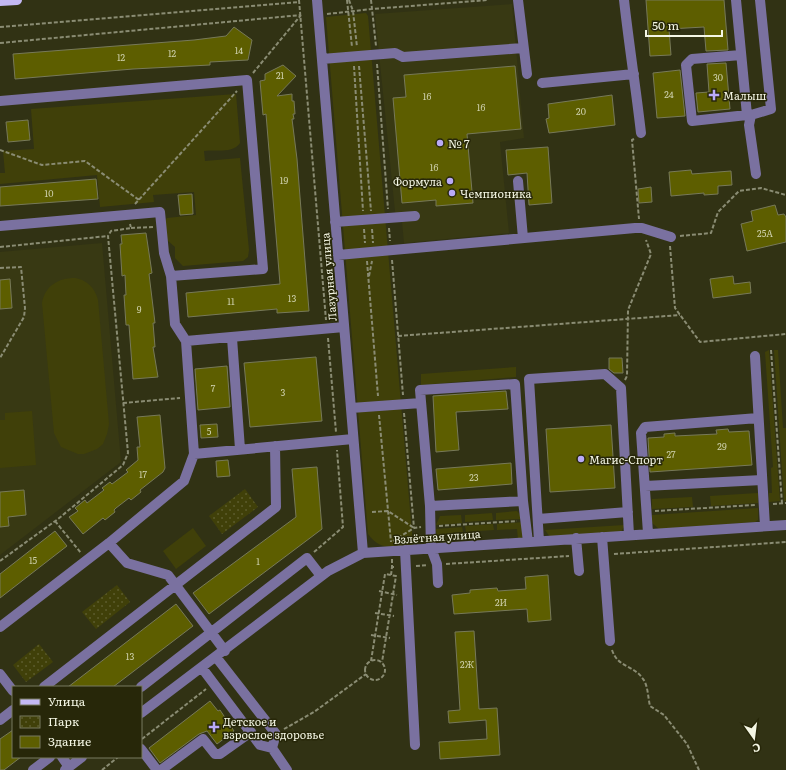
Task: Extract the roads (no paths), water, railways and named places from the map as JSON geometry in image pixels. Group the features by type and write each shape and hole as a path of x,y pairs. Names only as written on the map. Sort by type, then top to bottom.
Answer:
{"main road":[{"path":"0,1 17,0"}],"street":[{"name":"Лазурная улица","path":"316,0 363,553"},
{"path":"518,0 527,74"},
{"path":"624,0 630,62 634,74 641,133"},
{"path":"736,0 749,125 756,174"},
{"path":"741,55 692,59 686,65 692,120 749,115 771,109 760,0"},
{"path":"322,59 395,53 403,57 523,48"},
{"path":"542,83 634,74"},
{"path":"0,101 247,80 263,269 171,276"},
{"path":"518,181 523,238"},
{"path":"0,226 160,212 164,253 171,276 174,324 186,341 194,454 184,481 109,543 0,627"},
{"path":"335,222 415,216"},
{"path":"338,255 642,228 670,237"},
{"path":"186,341 344,327"},
{"path":"232,338 240,449"},
{"path":"755,356 765,526"},
{"path":"539,541 530,379 605,374 621,388 629,535"},
{"path":"438,583 437,564 431,548 429,526 430,506 420,390 515,384 523,501 528,542"},
{"path":"351,408 421,403"},
{"path":"648,534 641,433 645,427 758,418"},
{"path":"194,454 353,439"},
{"path":"45,686 276,507 275,446"},
{"path":"645,486 762,480"},
{"path":"430,506 523,501"},
{"path":"538,519 628,512"},
{"name":"Взлётная улица","path":"142,712 225,651 321,576 363,553 786,525"},
{"path":"602,537 610,641"},
{"path":"576,538 579,571"},
{"path":"109,543 127,563 168,575 225,651"},
{"path":"405,550 415,745"},
{"path":"142,686 306,558 321,576"},
{"path":"216,657 276,734 272,748"},
{"path":"202,668 260,745 272,748 287,770"},
{"path":"0,674 12,690"},
{"path":"0,720 12,711"},
{"path":"161,770 203,739 215,754 220,754 251,732"},
{"path":"142,750 157,770"},
{"path":"33,770 49,758"},
{"path":"62,758 67,768 81,758"}],"place":[{"name":"Малыш","path":"714,95"},
{"name":"№ 7","path":"440,143"},
{"name":"Формула","path":"450,181"},
{"name":"Чемпионика","path":"452,193"},
{"name":"Магис-Спорт","path":"581,459"},
{"name":"Детское и взрослое здоровье","path":"214,727"}]}
